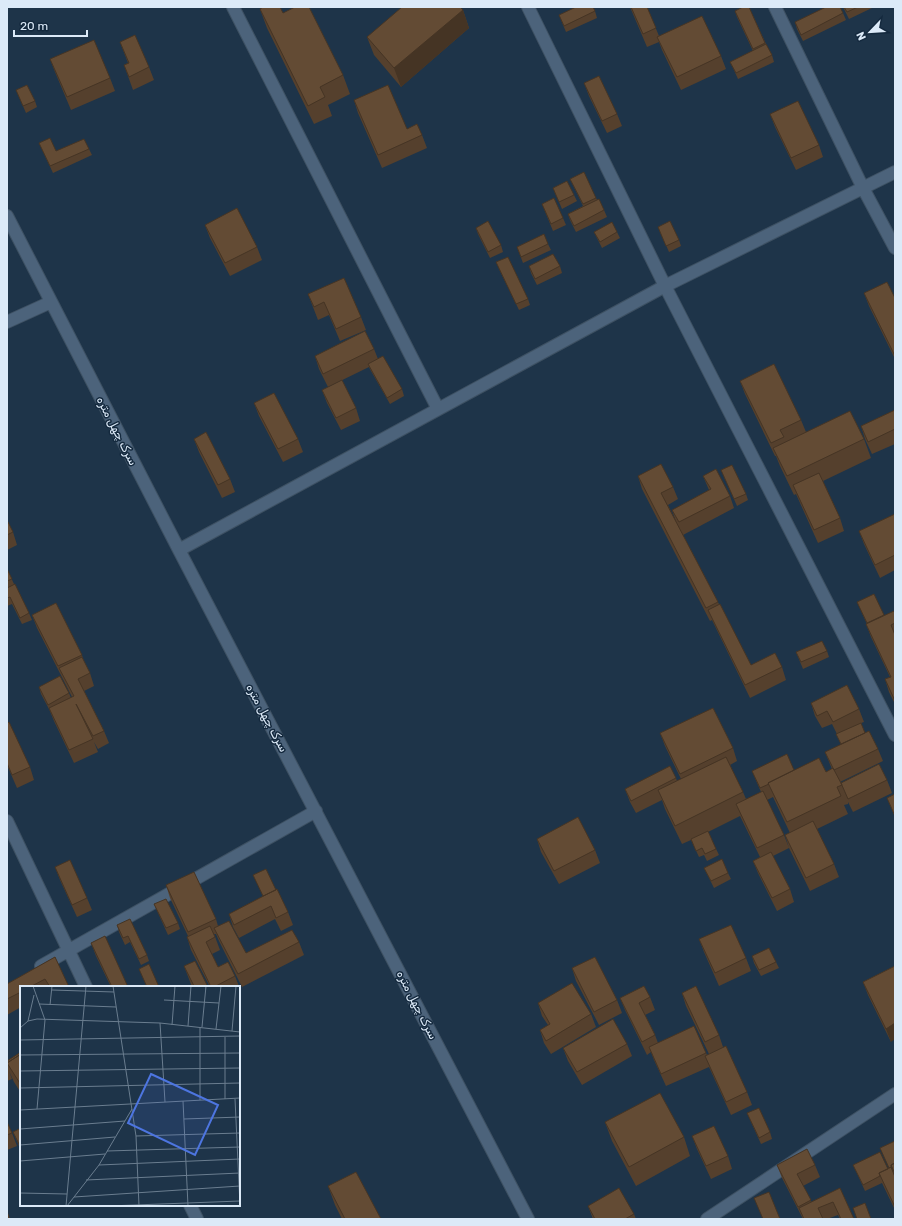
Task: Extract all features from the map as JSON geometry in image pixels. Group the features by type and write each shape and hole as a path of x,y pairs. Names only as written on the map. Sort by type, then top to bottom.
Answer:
{"street":[{"path":"233,7 438,409"},
{"path":"528,7 665,286 895,735"},
{"path":"775,7 863,188 895,248"},
{"path":"179,550 665,286 895,172"},
{"name":"سرک چهل متره","path":"7,216 179,550 528,1219"},
{"path":"7,322 52,302"},
{"path":"28,973 316,811"},
{"path":"7,821 86,986"},
{"path":"707,1219 895,1094"},
{"path":"190,1206 196,1219"}],"building":[{"path":"263,7 280,7 283,13 295,7 309,7 343,75 320,87 325,97 308,106 260,9"},
{"path":"402,7 460,7 463,10 394,68 367,37"},
{"path":"576,7 593,7 595,11 564,26 559,15"},
{"path":"631,7 647,7 656,28 643,34"},
{"path":"743,7 749,7 765,43 753,49 735,11"},
{"path":"826,7 840,7 843,13 801,35 795,22"},
{"path":"844,7 858,7 847,12"},
{"path":"702,16 721,56 677,77 657,37"},
{"path":"135,35 149,67 129,77 124,65 129,63 120,42"},
{"path":"94,40 110,78 67,97 50,59"},
{"path":"766,44 772,55 736,73 730,62"},
{"path":"599,76 617,114 602,121 584,83"},
{"path":"27,85 35,101 23,106 16,90"},
{"path":"388,85 407,129 417,124 422,135 378,155 354,100"},
{"path":"798,101 819,145 791,158 770,114"},
{"path":"50,138 56,151 84,139 89,149 50,166 39,143"},
{"path":"584,172 596,198 583,204 570,179"},
{"path":"567,181 574,195 559,202 553,188"},
{"path":"554,198 563,218 551,224 542,204"},
{"path":"599,199 604,210 574,226 568,214"},
{"path":"237,208 257,247 225,263 205,225"},
{"path":"488,221 501,245 488,252 476,228"},
{"path":"670,221 679,240 666,246 658,227"},
{"path":"612,222 617,232 600,242 594,232"},
{"path":"544,234 548,244 521,257 517,247"},
{"path":"553,254 560,266 535,279 529,266"},
{"path":"508,257 528,299 516,304 496,262"},
{"path":"344,278 361,317 336,329 324,302 314,307 308,294"},
{"path":"887,282 895,298 895,356 864,293"},
{"path":"365,331 374,349 323,374 315,356"},
{"path":"383,356 402,389 387,398 368,364"},
{"path":"774,364 801,420 780,430 784,437 771,443 740,381"},
{"path":"342,380 356,408 336,418 322,390"},
{"path":"274,393 298,439 278,449 254,403"},
{"path":"895,410 895,429 868,442 861,426"},
{"path":"850,411 864,439 787,476 773,448"},
{"path":"206,432 230,479 218,485 194,439"},
{"path":"661,464 673,487 661,493 718,602 706,608 638,476"},
{"path":"732,465 746,494 734,499 721,470"},
{"path":"716,469 730,496 679,522 672,510 711,489 703,476"},
{"path":"819,473 840,518 814,530 793,485"},
{"path":"895,514 895,555 875,565 859,531"},
{"path":"8,522 13,532 7,535 7,523"},
{"path":"7,569 12,579 7,581"},
{"path":"15,584 29,613 20,618 10,597 7,598 7,588"},
{"path":"874,594 884,615 867,623 857,602"},
{"path":"56,603 82,655 58,666 32,615"},
{"path":"720,604 751,665 775,653 782,667 745,685 708,610"},
{"path":"894,611 895,623 891,625 895,635 895,701 885,679 891,677 866,624"},
{"path":"822,641 827,651 801,662 796,652"},
{"path":"82,657 90,673 78,679 104,731 93,736 76,704 93,739 69,750 49,708 74,696 59,668"},
{"path":"60,676 69,693 48,705 39,687"},
{"path":"847,685 859,709 833,722 827,711 817,716 811,703"},
{"path":"713,708 733,748 680,774 660,733"},
{"path":"9,722 30,767 12,775 7,763 7,724"},
{"path":"861,723 865,733 841,744 836,734"},
{"path":"869,731 878,749 834,770 825,752"},
{"path":"787,754 794,770 760,788 752,771"},
{"path":"726,757 743,792 675,826 658,790"},
{"path":"819,758 826,772 833,768 842,785 837,787 841,796 787,822 768,783"},
{"path":"879,764 887,780 848,799 841,783"},
{"path":"670,766 676,778 631,801 625,789"},
{"path":"763,791 784,835 757,848 736,804"},
{"path":"895,794 895,816 887,798"},
{"path":"578,817 595,850 554,871 537,839"},
{"path":"813,821 834,864 806,878 785,835"},
{"path":"708,831 716,849 705,854 702,848 696,851 691,839"},
{"path":"771,852 790,889 772,898 753,861"},
{"path":"722,859 728,873 711,881 704,868"},
{"path":"70,860 87,898 72,905 55,867"},
{"path":"266,869 276,890 263,896 253,875"},
{"path":"194,872 216,919 188,932 166,885"},
{"path":"277,889 288,912 276,918 271,906 234,925 229,914"},
{"path":"166,899 178,923 166,928 154,904"},
{"path":"130,919 147,955 139,959 128,936 123,938 117,925"},
{"path":"229,921 246,953 292,930 299,942 238,974 214,928"},
{"path":"731,925 746,958 715,973 699,939"},
{"path":"210,926 215,937 206,942 218,967 228,962 235,976 216,986 211,986 187,937"},
{"path":"105,936 128,986 112,986 91,943"},
{"path":"769,948 776,962 759,970 752,956"},
{"path":"55,957 69,986 49,986 45,979 32,986 20,986 20,992 7,999 7,984"},
{"path":"595,957 617,1000 594,1012 572,968"},
{"path":"195,961 208,986 194,986 184,966"},
{"path":"149,964 159,986 147,986 139,969"},
{"path":"895,966 895,1023 886,1029 863,982"},
{"path":"572,983 591,1014 546,1041 540,1030 550,1024 538,1003"},
{"path":"644,986 650,997 639,1003 655,1035 642,1042 620,998"},
{"path":"696,986 719,1035 705,1042 682,993"},
{"path":"613,1019 627,1044 577,1072 563,1048"},
{"path":"694,1026 706,1053 661,1074 649,1047"},
{"path":"726,1046 747,1092 726,1102 705,1056"},
{"path":"20,1053 20,1055 7,1063 7,1061"},
{"path":"20,1055 20,1083 7,1063"},
{"path":"660,1093 684,1137 629,1167 605,1122"},
{"path":"759,1108 770,1132 759,1138 747,1113"},
{"path":"7,1122 12,1133 7,1135"},
{"path":"714,1126 728,1156 706,1166 692,1136"},
{"path":"20,1128 20,1146 13,1132"},
{"path":"895,1141 895,1163 891,1165 892,1168 889,1168 880,1148"},
{"path":"807,1149 815,1165 797,1174 811,1200 798,1207 777,1165"},
{"path":"880,1152 888,1169 879,1173 880,1176 863,1185 853,1165"},
{"path":"895,1163 895,1174 891,1165"},
{"path":"891,1167 895,1177 895,1207 879,1173"},
{"path":"356,1172 381,1219 345,1219 328,1186"},
{"path":"619,1188 634,1214 625,1219 595,1219 588,1206"},
{"path":"840,1188 854,1219 841,1219 833,1202 818,1208 823,1219 804,1219 799,1208"},
{"path":"769,1192 780,1219 763,1219 754,1198"},
{"path":"865,1203 871,1219 857,1219 853,1208"}]}
